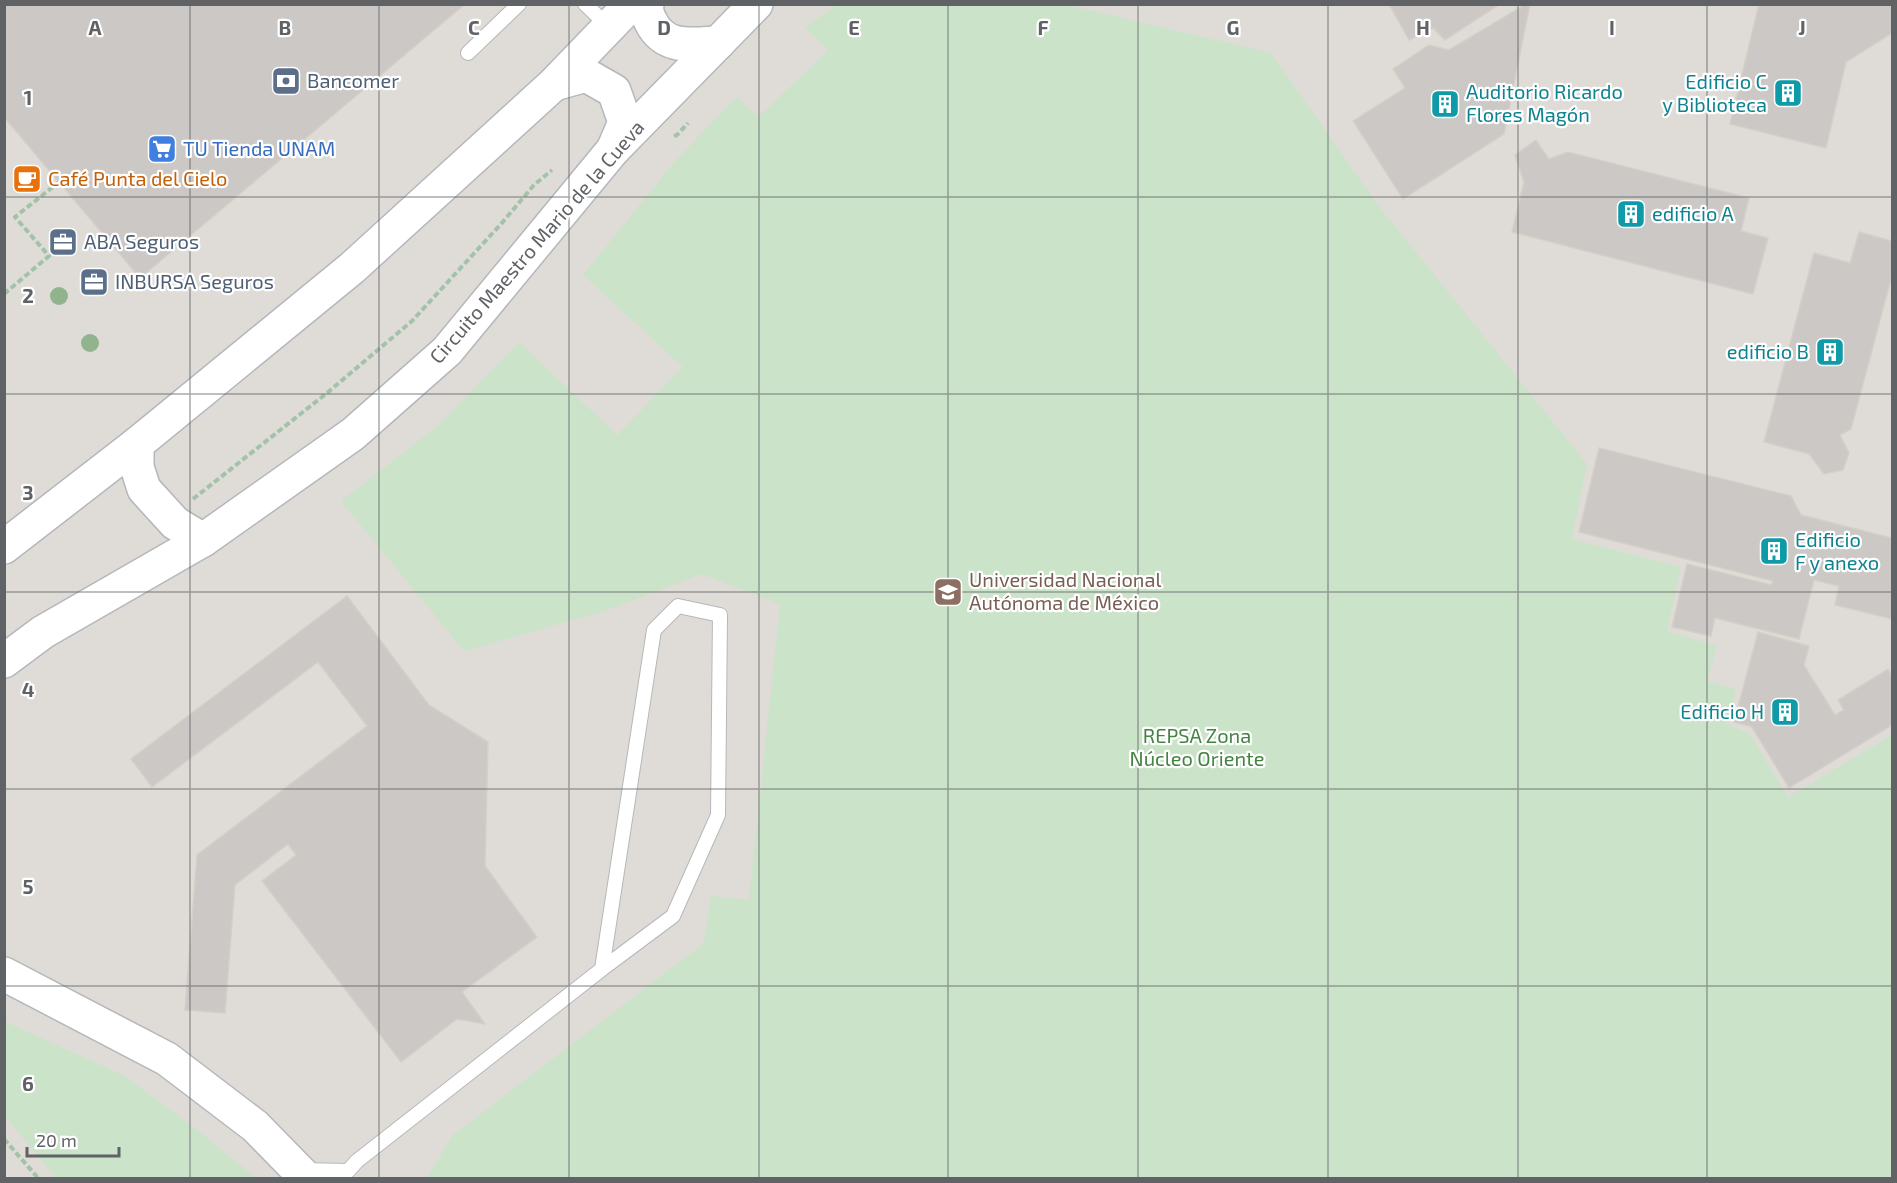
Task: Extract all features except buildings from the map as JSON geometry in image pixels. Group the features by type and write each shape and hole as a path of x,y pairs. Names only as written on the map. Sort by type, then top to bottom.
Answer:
{"street":[{"path":"646,4 646,12 656,32 677,44 718,43"},
{"name":"Circuito Maestro Mario de la Cueva","path":"4,661 43,632 203,540 352,434 447,351 612,151 756,4"},
{"path":"4,547 137,444 352,268 554,84 620,16"},
{"path":"554,84 586,75 614,91 625,122 612,151"},
{"path":"137,444 137,467 144,489 175,523 203,540"},
{"path":"4,974 167,1059 255,1126 301,1174"}],"lane":[{"path":"468,52 519,4"},
{"path":"585,4 620,16"},
{"path":"301,1174 348,1175 366,1153 673,916 718,815 720,615 678,606 654,630 602,969"}],"path":[{"path":"192,500 327,393 412,321 534,185 555,168"},
{"path":"4,294 49,256 15,216 59,182"},
{"path":"4,1139 38,1179"}],"shaded area":[{"name":"Universidad Nacional Autónoma de México","path":"5,5 1892,5 1892,1178 5,1178"}],"green space":[{"name":"REPSA Zona Núcleo Oriente","path":"839,4 1067,5 1271,53 1377,204 1587,464 1572,539 1681,567 1667,631 1717,646 1707,681 1736,689 1727,725 1749,733 1788,797 1892,735 1892,1178 427,1178 452,1136 704,943 711,896 749,900 780,604 701,574 605,611 464,651 341,501 439,425 519,342 617,435 683,367 583,275 675,161 737,97 758,117 828,51 805,27"},
{"path":"5,1022 123,1075 196,1129 256,1178 56,1178 5,1116"}],"place":[{"name":"Bancomer","path":"286,81"},
{"name":"Edificio C y Biblioteca","path":"1788,93"},
{"name":"Auditorio Ricardo Flores Magón","path":"1445,104"},
{"name":"TU Tienda UNAM","path":"162,149"},
{"name":"Café Punta del Cielo","path":"27,179"},
{"name":"edificio A","path":"1631,214"},
{"name":"ABA Seguros","path":"63,242"},
{"name":"INBURSA Seguros","path":"94,282"},
{"name":"edificio B","path":"1830,352"},
{"name":"Edificio F y anexo","path":"1774,551"},
{"name":"Universidad Nacional Autónoma de México","path":"948,592"},
{"name":"Edificio H","path":"1785,712"}]}
